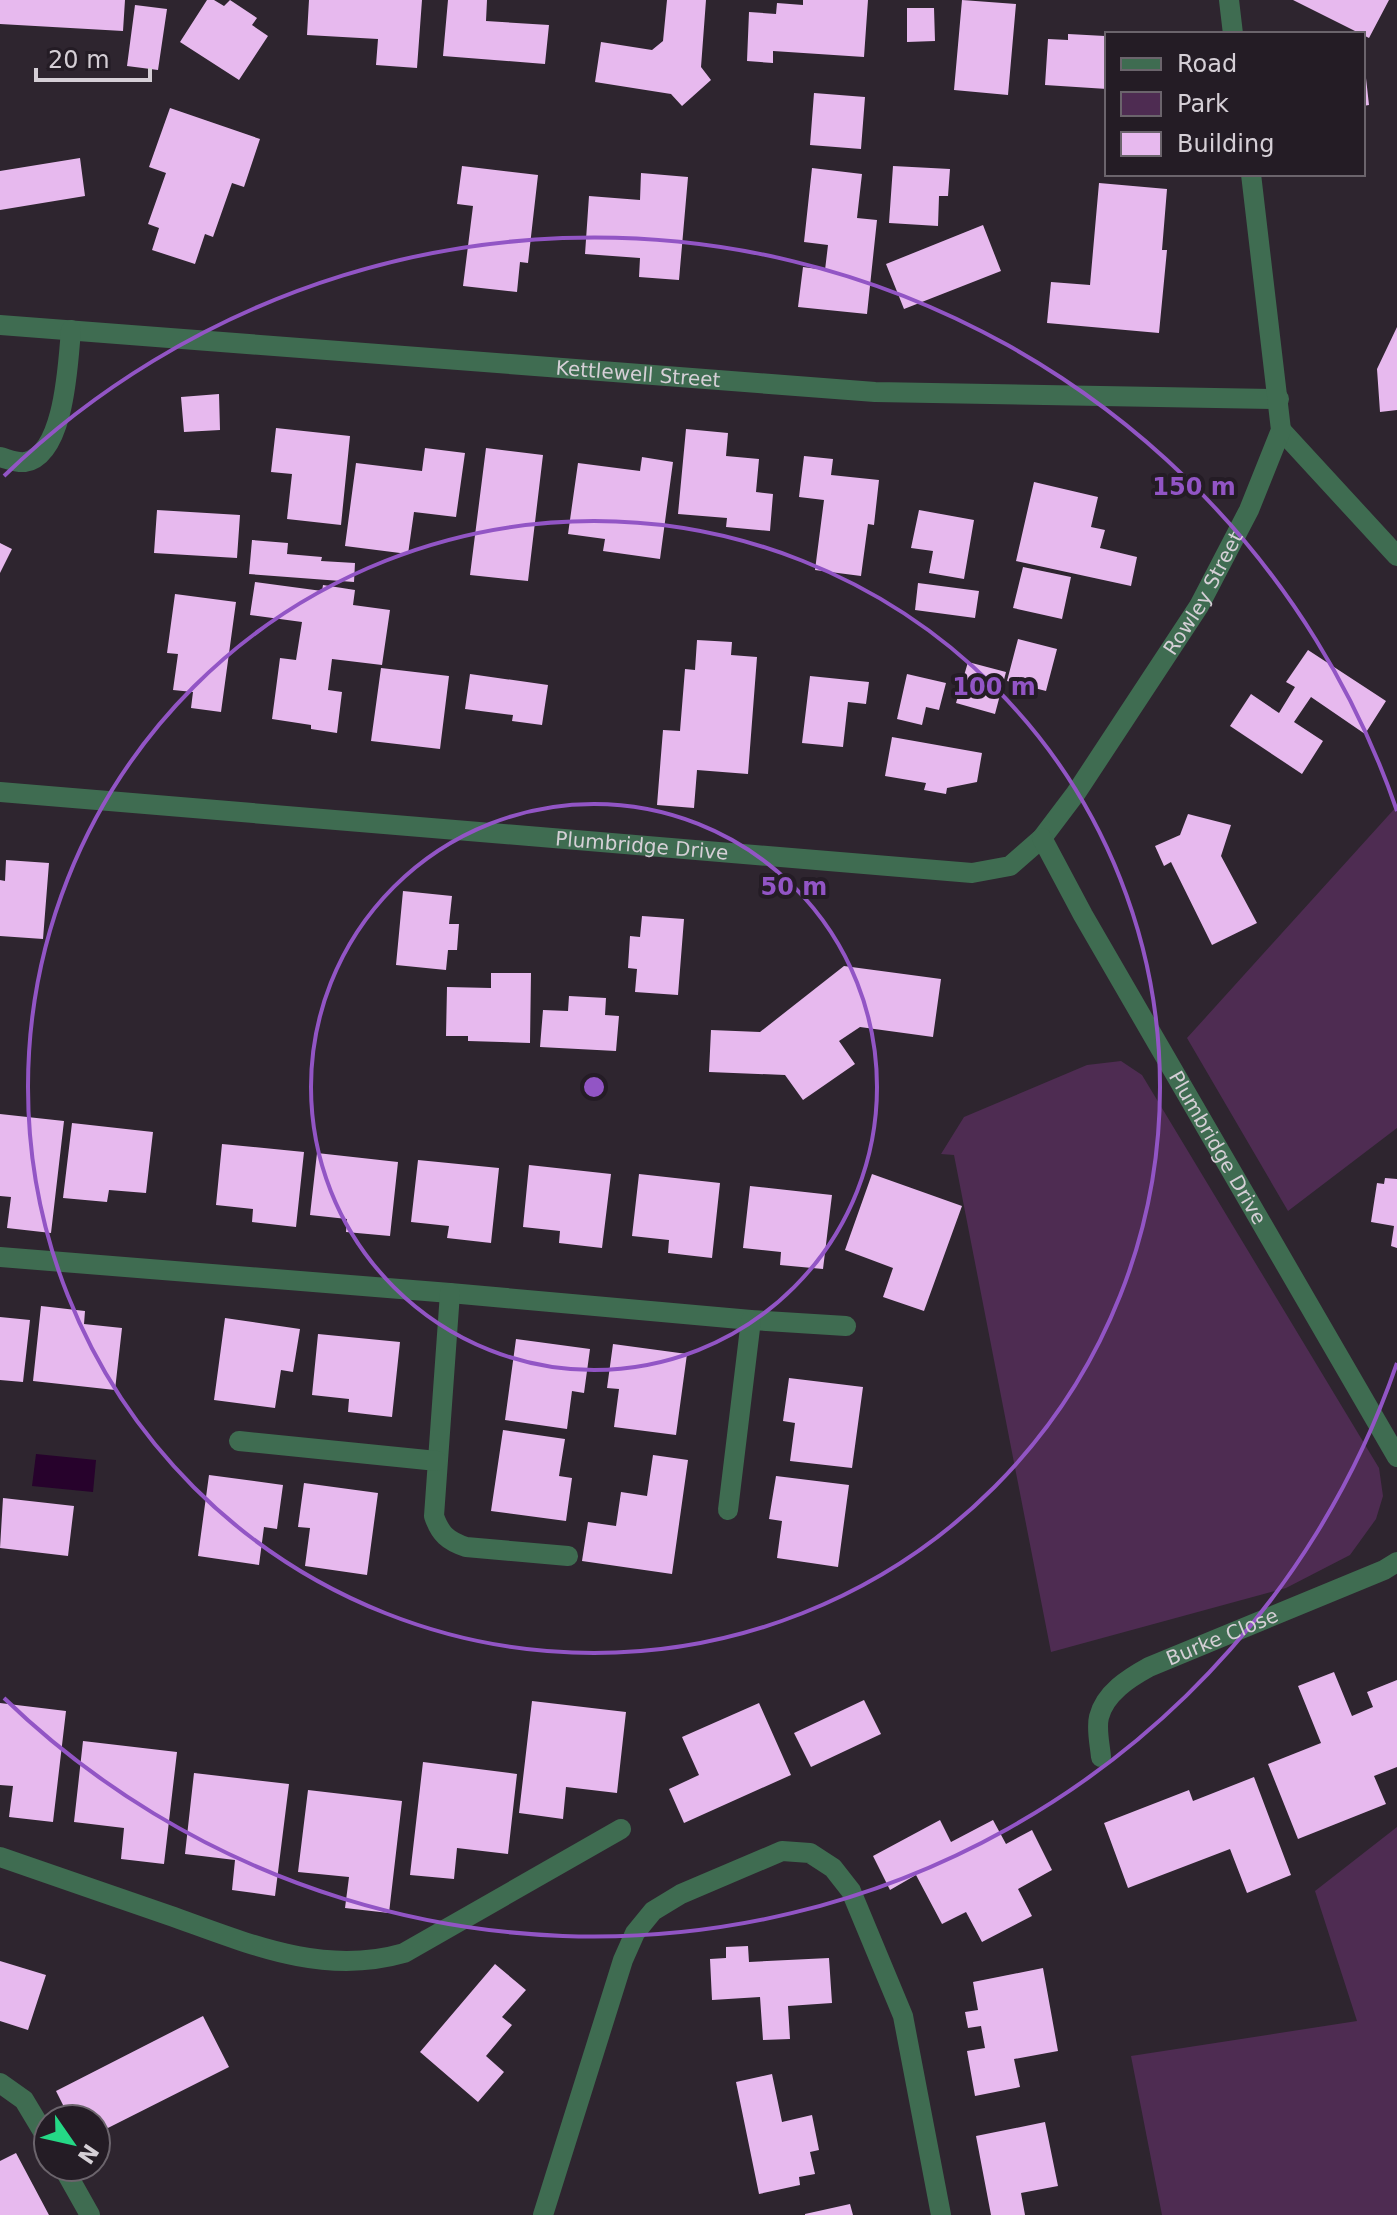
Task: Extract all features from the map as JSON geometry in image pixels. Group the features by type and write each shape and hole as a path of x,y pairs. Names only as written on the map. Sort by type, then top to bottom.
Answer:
{"street":[{"path":"1229,0 1233,32"},
{"name":"Rowley Street","path":"1042,838 1076,793 1199,606 1249,510 1281,430 1251,176"},
{"name":"Kettlewell Street","path":"0,325 875,392 1279,399"},
{"path":"0,457 28,462 43,450 50,438 65,393 71,330"},
{"path":"1281,430 1397,556"},
{"name":"Plumbridge Drive","path":"0,792 972,873 1010,866 1042,838 1083,915 1397,1457"},
{"path":"0,1257 846,1326"},
{"path":"450,1293 434,1516 439,1531 451,1542 466,1547 568,1556"},
{"path":"728,1510 751,1320"},
{"path":"239,1441 437,1461"},
{"name":"Burke Close","path":"1101,1757 1099,1718 1109,1698 1126,1679 1397,1562"},
{"path":"0,1857 274,1951 346,1963 377,1961 404,1953 621,1829"},
{"path":"543,2215 623,1960 635,1933 653,1911 681,1894 782,1851 810,1853 833,1868 851,1891 903,2016 941,2215"},
{"path":"0,2083 24,2100 32,2113"},
{"path":"72,2183 90,2215"}],"green space":[{"path":"1397,806 1397,1128 1288,1211 1187,1038"},
{"path":"1121,1061 1142,1075 1379,1468 1383,1496 1376,1519 1350,1555 1286,1588 1051,1652 954,1155 941,1154 964,1117 1087,1065"},
{"path":"1397,1827 1397,2215 1162,2215 1131,2056 1357,2021 1315,1891"}],"shaded area":[{"path":"36,1454 96,1460 93,1492 32,1486"}],"building":[{"path":"0,0 125,0 123,31 0,24"},
{"path":"207,0 224,6 230,0 257,18 252,25 268,36 239,80 180,42"},
{"path":"309,0 422,0 417,68 376,65 378,39 307,35"},
{"path":"448,0 487,0 486,21 549,25 545,64 443,56"},
{"path":"667,0 706,0 701,67 711,80 682,106 671,94 595,82 601,42 652,50 663,41"},
{"path":"803,0 868,0 864,57 773,51 773,63 747,61 749,12 776,14 777,3 803,5"},
{"path":"962,0 1016,4 1008,95 954,90"},
{"path":"1293,0 1389,0 1369,38 1365,32 1357,32"},
{"path":"135,5 167,9 158,70 127,66"},
{"path":"907,8 934,8 935,41 907,42"},
{"path":"1068,34 1105,36 1105,89 1045,85 1048,39 1068,40"},
{"path":"1365,69 1369,105 1365,106"},
{"path":"814,93 865,97 861,149 810,145"},
{"path":"170,108 260,139 244,187 232,183 213,237 205,234 195,264 152,250 159,228 148,224 166,173 149,167"},
{"path":"80,158 85,196 0,210 0,171"},
{"path":"462,166 538,175 528,263 520,262 517,292 463,286 473,206 457,204"},
{"path":"893,166 950,169 948,196 939,196 938,226 889,223"},
{"path":"812,168 862,174 857,218 877,220 867,314 798,307 803,267 825,270 828,245 804,242"},
{"path":"641,173 688,177 679,280 639,277 640,258 585,254 589,196 640,200"},
{"path":"1099,183 1167,189 1162,250 1167,250 1159,333 1047,323 1051,282 1090,285"},
{"path":"983,225 1001,271 904,309 886,264"},
{"path":"1397,327 1397,410 1380,412 1377,369"},
{"path":"219,394 220,430 184,432 181,397"},
{"path":"276,428 350,436 341,525 287,519 292,474 271,472"},
{"path":"686,429 728,433 726,456 759,459 756,492 773,494 770,531 726,527 727,518 678,514"},
{"path":"425,448 465,453 456,517 414,512 408,554 345,546 356,463 422,471"},
{"path":"486,448 543,455 528,581 470,575"},
{"path":"804,456 833,459 831,475 879,480 874,525 868,524 861,576 815,570 824,500 799,497"},
{"path":"642,457 673,462 660,559 603,551 605,539 568,534 578,463 640,471"},
{"path":"1034,482 1098,497 1091,527 1105,530 1100,548 1137,557 1131,586 1016,561"},
{"path":"157,510 240,515 237,558 154,553"},
{"path":"919,510 974,520 964,579 929,573 933,551 911,548"},
{"path":"252,540 288,543 287,554 322,557 321,561 355,563 354,582 249,574"},
{"path":"0,543 12,549 0,573"},
{"path":"1023,567 1071,577 1062,619 1013,608"},
{"path":"255,582 322,591 323,585 355,590 353,605 390,610 382,665 332,659 328,690 342,692 337,733 272,719 280,658 296,660 302,622 250,615"},
{"path":"918,583 979,591 975,618 915,610"},
{"path":"175,594 236,602 221,712 191,708 193,692 173,690 178,654 167,653"},
{"path":"1018,639 1057,649 1046,691 1007,681"},
{"path":"697,640 732,642 731,655 757,657 748,774 697,770 694,808 657,805 663,730 680,731 685,669 695,670"},
{"path":"1308,650 1386,701 1365,734 1311,697 1294,722 1323,741 1302,774 1230,726 1251,694 1279,713 1295,687 1286,682"},
{"path":"968,662 1006,672 995,714 956,703"},
{"path":"381,668 449,676 440,749 371,741"},
{"path":"470,674 548,685 542,725 512,721 513,715 465,709"},
{"path":"907,674 946,683 939,710 926,707 922,725 897,719"},
{"path":"810,676 869,682 866,704 848,702 843,747 802,743"},
{"path":"892,737 982,753 977,782 947,788 946,794 924,790 926,783 885,776"},
{"path":"1188,814 1231,825 1221,856 1257,923 1212,945 1171,862 1164,866 1155,846 1180,835"},
{"path":"6,860 49,863 43,939 0,936 0,880 5,881"},
{"path":"403,891 452,896 449,924 459,924 457,950 448,950 446,970 396,965"},
{"path":"642,916 684,919 678,995 635,992 637,969 628,968 630,936 640,937"},
{"path":"844,966 941,979 933,1037 860,1027 839,1041 855,1064 803,1100 785,1075 709,1072 711,1030 760,1032"},
{"path":"491,973 531,973 530,1043 468,1041 468,1036 446,1036 447,987 491,988"},
{"path":"569,996 606,998 605,1015 619,1016 616,1051 540,1047 543,1010 568,1011"},
{"path":"0,1114 64,1121 51,1233 7,1228 11,1197 0,1196"},
{"path":"72,1123 153,1132 146,1193 109,1190 107,1202 63,1198"},
{"path":"222,1144 304,1152 296,1227 252,1222 253,1209 216,1205"},
{"path":"317,1153 398,1162 390,1236 346,1232 347,1219 310,1215"},
{"path":"418,1160 499,1168 491,1243 447,1238 449,1226 411,1222"},
{"path":"529,1165 611,1174 602,1248 559,1243 560,1231 523,1227"},
{"path":"639,1174 720,1183 712,1258 668,1253 669,1240 632,1236"},
{"path":"872,1174 962,1206 924,1311 883,1297 893,1268 845,1250"},
{"path":"1385,1178 1397,1179 1397,1248 1391,1246 1394,1226 1371,1222 1377,1183 1384,1184"},
{"path":"750,1186 832,1195 823,1269 780,1265 781,1252 743,1248"},
{"path":"41,1306 85,1311 84,1324 122,1328 115,1390 33,1381"},
{"path":"0,1317 30,1320 23,1382 0,1380"},
{"path":"225,1318 300,1329 293,1372 281,1370 275,1408 214,1400"},
{"path":"318,1334 400,1342 392,1417 348,1412 349,1399 312,1395"},
{"path":"516,1339 590,1349 584,1393 572,1391 567,1429 505,1420"},
{"path":"613,1344 687,1354 676,1435 614,1427 619,1389 607,1388"},
{"path":"789,1378 863,1387 852,1468 790,1461 795,1423 783,1421"},
{"path":"503,1430 565,1439 559,1476 572,1478 566,1521 491,1511"},
{"path":"653,1455 688,1460 672,1574 582,1561 588,1522 616,1526 621,1492 647,1496"},
{"path":"209,1475 283,1485 277,1529 264,1527 259,1565 198,1556"},
{"path":"776,1476 849,1485 838,1567 777,1558 782,1521 769,1519"},
{"path":"304,1483 378,1493 367,1575 305,1566 310,1528 298,1527"},
{"path":"3,1498 74,1506 68,1556 0,1548"},
{"path":"1334,1672 1352,1716 1373,1707 1367,1692 1397,1680 1397,1767 1374,1776 1386,1804 1298,1839 1268,1764 1321,1743 1298,1686"},
{"path":"864,1700 881,1734 811,1767 794,1733"},
{"path":"532,1701 626,1712 617,1793 566,1787 563,1819 519,1813"},
{"path":"0,1703 66,1711 53,1822 9,1817 13,1786 0,1785"},
{"path":"759,1703 791,1775 684,1823 669,1789 699,1775 682,1737"},
{"path":"83,1741 177,1752 164,1864 121,1859 124,1828 74,1822"},
{"path":"423,1762 517,1774 508,1854 457,1848 454,1879 410,1875"},
{"path":"194,1773 289,1784 275,1896 232,1890 235,1860 185,1854"},
{"path":"1254,1777 1291,1875 1247,1893 1230,1849 1128,1888 1104,1823 1189,1790 1193,1801"},
{"path":"308,1790 402,1801 389,1913 345,1908 349,1877 298,1872"},
{"path":"940,1820 951,1842 993,1820 1006,1844 1032,1830 1052,1870 1018,1889 1032,1916 982,1942 966,1912 942,1924 916,1875 890,1890 873,1856"},
{"path":"748,1946 749,1962 829,1958 832,2003 788,2006 790,2039 763,2040 760,1997 712,2000 710,1959 726,1958 726,1947"},
{"path":"0,1961 46,1975 28,2030 0,2021"},
{"path":"495,1964 526,1990 502,2017 512,2025 486,2056 504,2072 478,2102 420,2052"},
{"path":"1043,1968 1058,2051 1014,2059 1020,2087 975,2096 967,2051 985,2048 981,2026 968,2028 965,2012 978,2010 973,1982"},
{"path":"203,2016 229,2067 112,2126 112,2103 62,2103 56,2091"},
{"path":"772,2074 782,2122 812,2115 819,2150 810,2152 815,2174 799,2177 800,2185 759,2194 736,2082"},
{"path":"1045,2122 1058,2186 1021,2193 1025,2215 991,2215 976,2136"},
{"path":"16,2153 49,2215 0,2215 0,2161"},
{"path":"850,2204 853,2215 805,2215 805,2214"}]}
